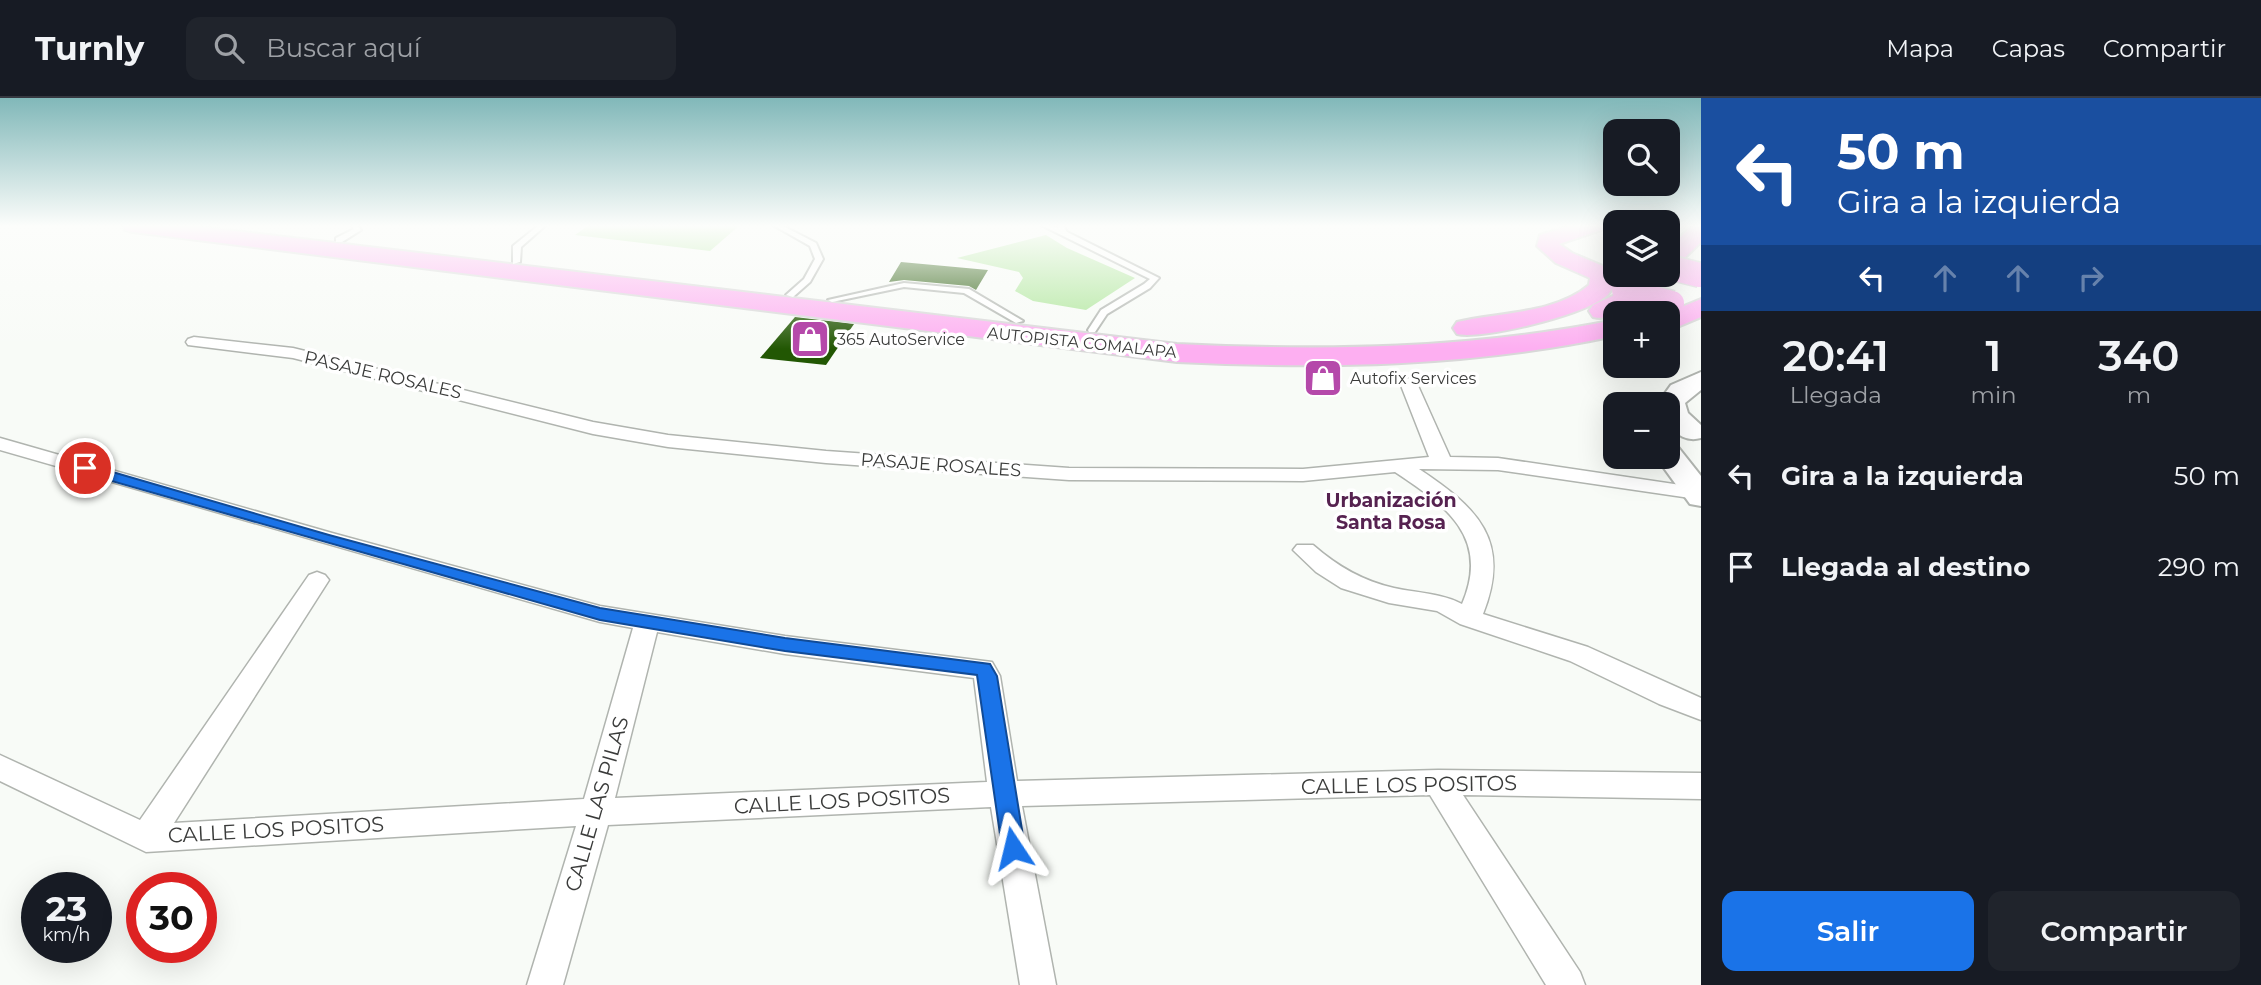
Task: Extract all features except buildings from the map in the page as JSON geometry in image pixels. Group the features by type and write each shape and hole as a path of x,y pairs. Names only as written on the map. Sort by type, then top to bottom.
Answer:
{"highway":[{"name":"AUTOPISTA COMALAPA","path":"488,266 1287,359 1395,358 1490,351 1603,330"},
{"name":"AUTOPISTA COMALAPA","path":"552,266 1019,321 1101,338 1270,348 1364,347 1469,340 1535,330 1591,315 1628,298 1640,287"},
{"path":"1680,268 1701,271"},
{"path":"1663,301 1701,271"},
{"path":"1101,338 1367,340 1479,327 1525,318 1568,306 1589,296 1603,284"},
{"path":"1631,287 1652,301"},
{"path":"1680,311 1701,306"},
{"path":"1101,338 1247,365 1353,369 1494,363 1603,346"}],"street":[{"name":"PASAJE ROSALES","path":"194,342 293,354 593,428 668,442 826,457 1069,474 1303,475 1442,463 1498,464 1699,495"},
{"path":"1657,392 1662,386 1701,368"},
{"path":"1679,392 1684,387 1701,380"},
{"path":"1409,383 1442,463"},
{"path":"0,444 337,542 600,614 785,645 976,666 983,669 987,676 1004,794 1038,985"},
{"path":"1400,466 1443,494 1470,521 1480,547 1482,582 1469,618"},
{"path":"1680,469 1699,495"},
{"path":"1306,550 1324,567 1349,582 1390,595 1443,604 1469,618 1579,654 1669,697 1701,709"},
{"path":"146,838 317,580"},
{"name":"CALLE LAS PILAS","path":"545,985 596,812 647,622"},
{"name":"CALLE LOS POSITOS","path":"0,767 146,838 596,812 1004,794 1438,782 1701,786"},
{"path":"1438,782 1567,985"}],"lane":[{"path":"790,295 807,280 815,266"},
{"path":"1101,338 1104,312 1147,286 1155,278 1133,266"}],"green space":[{"path":"994,266 1109,266 1135,278 1086,310 1033,301 1015,291 1023,278 1019,272"}],"place":[{"name":"365 AutoService","path":"810,339"},
{"name":"Autofix Services","path":"1323,378"}],"district":[{"name":"Urbanización Santa Rosa","path":"1391,511"}],"route":[{"path":"85,468 324,538 600,614 785,645 976,666 983,669 987,676 1013,848"}]}
